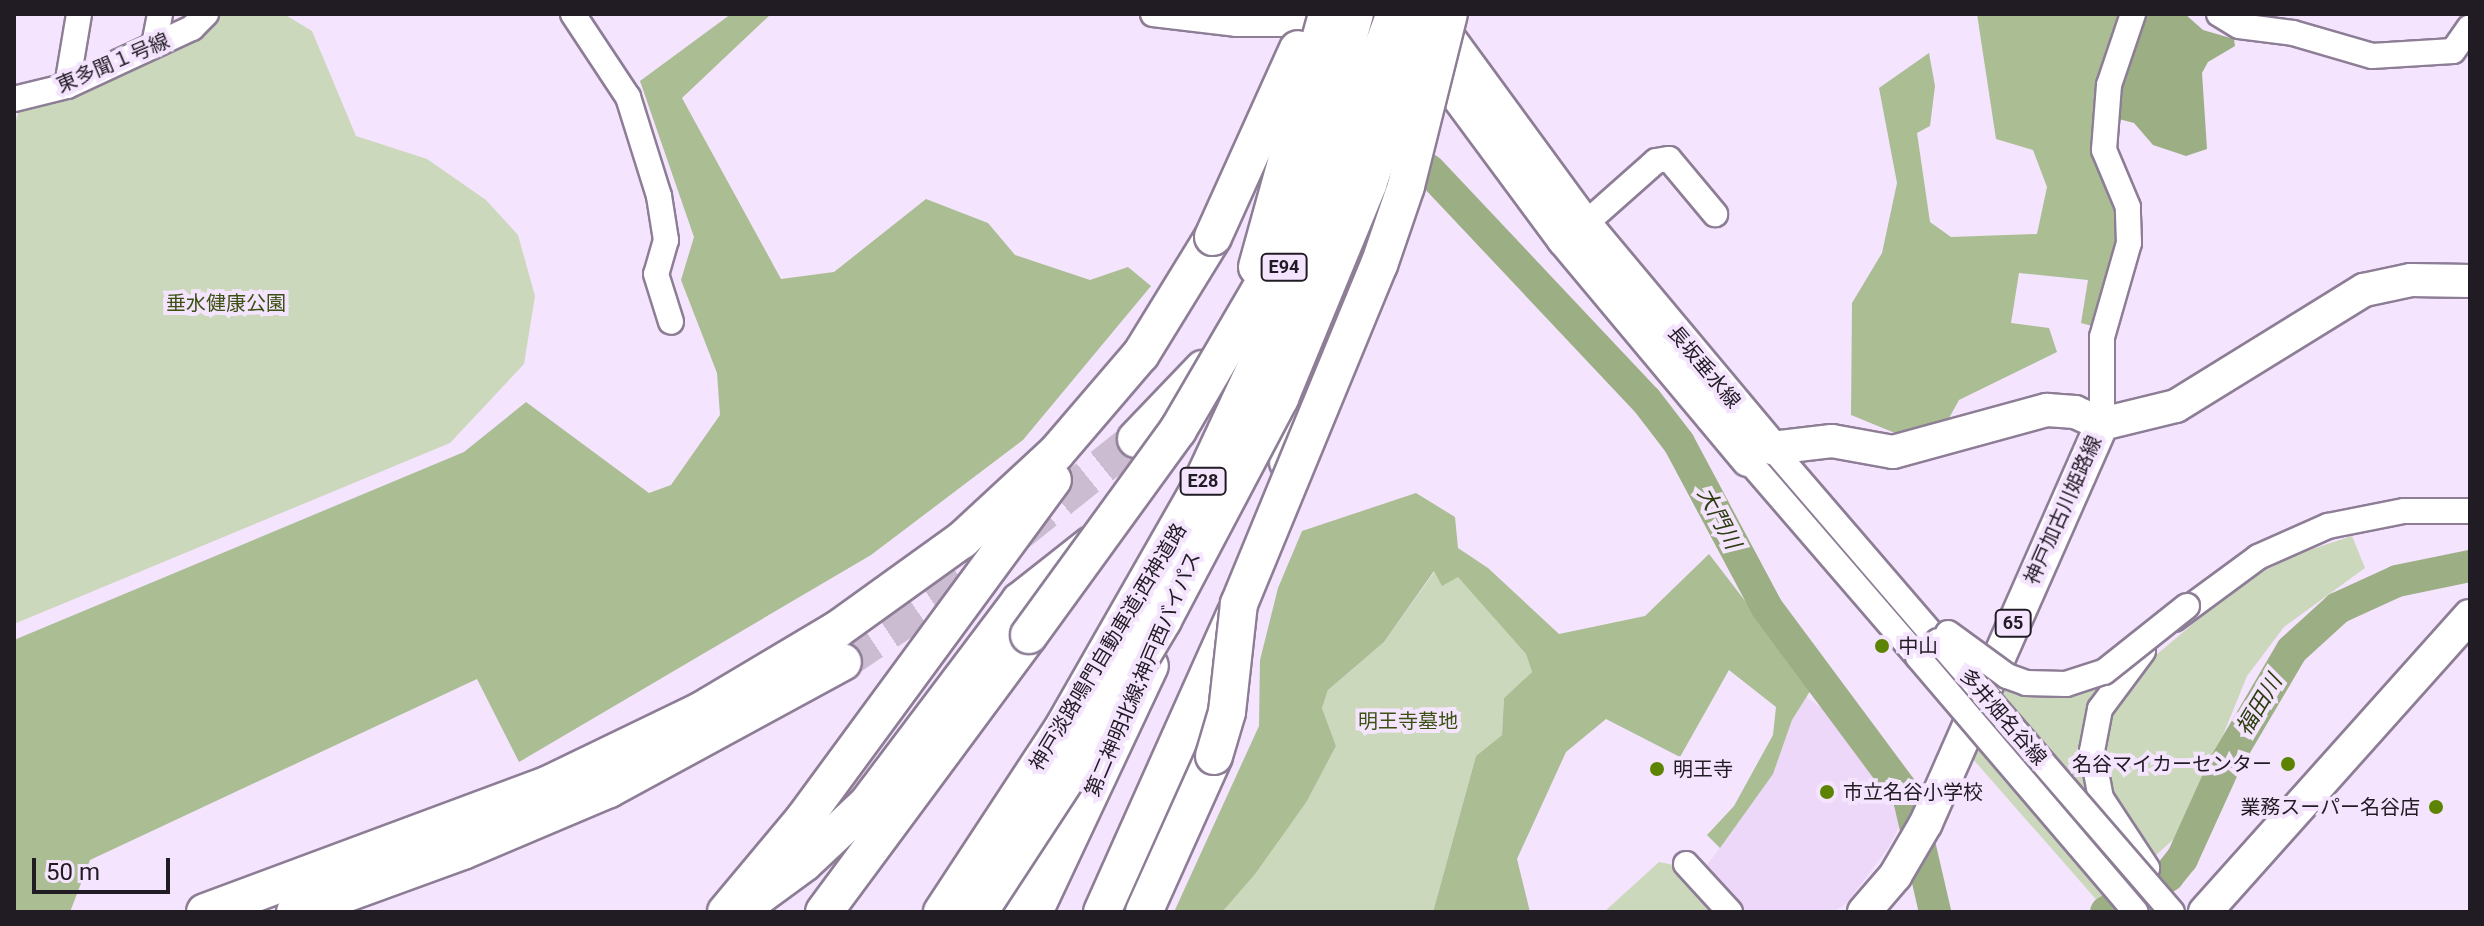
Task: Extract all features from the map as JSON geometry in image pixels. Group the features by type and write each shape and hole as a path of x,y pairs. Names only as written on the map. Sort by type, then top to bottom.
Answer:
{"highway":[{"path":"735,905 976,586 1141,354 1213,237 1270,119 1309,14"},
{"name":"第二神明北線;神戸西バイパス","path":"1034,912 1147,674 1194,516 1262,249 1327,14"},
{"name":"第二神明北線;神戸西バイパス","path":"1003,912 1066,788 1194,516 1314,168 1355,14"},
{"path":"1144,912 1214,756 1227,712 1242,605 1379,265 1406,186 1449,14"},
{"path":"1136,439 1231,334 1306,220 1408,15"},
{"path":"735,905 832,839 1109,526 1178,430 1258,299 1342,122 1408,15"},
{"path":"1102,912 1271,536 1298,413 1408,15"},
{"name":"神戸淡路鳴門自動車道;西神道路","path":"942,912 1064,726 1197,493 1294,285 1408,15"},
{"name":"神戸淡路鳴門自動車道;西神道路","path":"979,912 1155,633 1280,398 1368,184 1408,15"},
{"path":"205,912 547,785 774,670 900,587 962,540 1056,453 1141,354"},
{"path":"833,900 1017,627"},
{"path":"295,912 463,851 609,789 843,662"},
{"path":"1057,912 1147,674"}],"main road":[{"name":"長坂垂水線","path":"1408,15 1491,102 1760,454"},
{"name":"長坂垂水線","path":"1408,15 1466,114 1564,240 1760,454"},
{"name":"神戸加古川姫路線","path":"1864,912 1919,836 2102,424 2176,406 2364,290 2411,280 2470,281"},
{"path":"1760,454 1832,441 1893,452 2047,410 2075,412 2102,424"},
{"path":"2231,912 2458,649 2470,616"},
{"path":"2205,912 2458,649"}],"street":[{"path":"67,86 79,14"},
{"path":"154,45 160,14"},
{"name":"東多聞１号線","path":"14,99 67,86 192,28 206,14"},
{"path":"573,14 628,97 659,196 666,240 656,274 671,322"},
{"path":"1153,14 1237,24 1408,15"},
{"path":"2102,424 2102,337 2129,243 2128,207 2104,150 2118,47 2133,14"},
{"path":"2219,14 2239,26 2293,33 2372,56 2453,51 2470,27"},
{"path":"1585,224 1656,161 1669,159 1715,214"},
{"path":"1760,454 1818,502 1943,637 2007,676 2036,684 2066,684 2104,672 2187,606 2258,557 2328,526 2404,511 2470,511"},
{"name":"多井畑名谷線","path":"1760,454 1918,657 2136,912"},
{"path":"2182,912 2113,822 2101,798 2092,751 2097,719 2110,689 2187,606"},
{"name":"多井畑名谷線","path":"1943,637 2172,912"},
{"path":"1686,864 1730,912"}],"shaded area":[{"path":"731,14 771,14 682,98 781,279 834,272 926,199 988,223 1015,255 1090,280 1128,267 1151,286 1023,440 871,555 519,762 477,679 90,860 70,912 14,912 14,640 464,452 526,402 649,493 671,485 720,415 717,373 681,280 694,237 640,81"},
{"path":"1977,14 2120,14 2094,140 2119,221 2096,327 2081,323 2088,280 2019,273 2011,323 2049,328 2057,352 1959,400 1948,420 1895,433 1851,415 1852,303 1882,253 1897,183 1879,88 1929,53 1935,86 1930,126 1917,133 1930,222 1951,237 2037,234 2047,187 2033,150 1996,139"},
{"path":"2148,14 2185,14 2203,30 2234,39 2235,46 2208,62 2202,73 2207,149 2186,156 2153,145 2134,123 2115,118 2134,35"},
{"path":"1416,493 1455,517 1458,548 1488,568 1559,634 1645,616 1709,554 1812,688 1792,720 1773,774 1720,848 1707,835 1734,806 1773,735 1776,707 1729,670 1680,757 1606,719 1566,752 1517,859 1530,912 1433,912 1476,756 1502,735 1504,698 1532,672 1526,654 1458,577 1442,586 1434,571 1384,642 1328,690 1322,708 1336,746 1307,801 1255,874 1222,912 1174,912 1259,726 1260,660 1278,588 1302,531"},
{"name":"市立名谷小学校","path":"1806,697 1859,735 1907,811 1888,848 1847,903 1833,912 1745,912 1705,868 1773,774 1792,720"}],"green space":[{"name":"垂水健康公園","path":"218,14 284,14 312,31 356,136 427,159 486,200 518,235 535,296 524,364 450,443 14,624 14,127 19,110 95,89 194,37"},
{"path":"2352,536 2365,568 2284,627 2247,676 2191,814 2176,837 2101,905 1965,750 1996,675 2137,671 2244,581 2300,553"},
{"name":"明王寺墓地","path":"1435,571 1458,576 1526,654 1532,672 1504,698 1502,735 1476,756 1433,912 1222,912 1307,801 1336,746 1322,708 1328,690 1384,642"},
{"path":"1659,862 1679,866 1721,912 1604,912"}],"waterway":[{"name":"大門川","path":"1429,170 1646,400 1679,443 1767,608 1909,799 1935,912"},
{"name":"福田川","path":"2106,912 2168,876 2182,859 2226,762 2292,650 2338,608 2397,581 2470,566"}],"tunnel":[{"path":"843,662 933,601 1136,439"}],"place":[{"name":"中山","path":"1882,646"},
{"name":"名谷マイカーセンター","path":"2288,764"},
{"name":"明王寺","path":"1657,769"},
{"name":"市立名谷小学校","path":"1827,792"},
{"name":"業務スーパー名谷店","path":"2436,807"}]}
